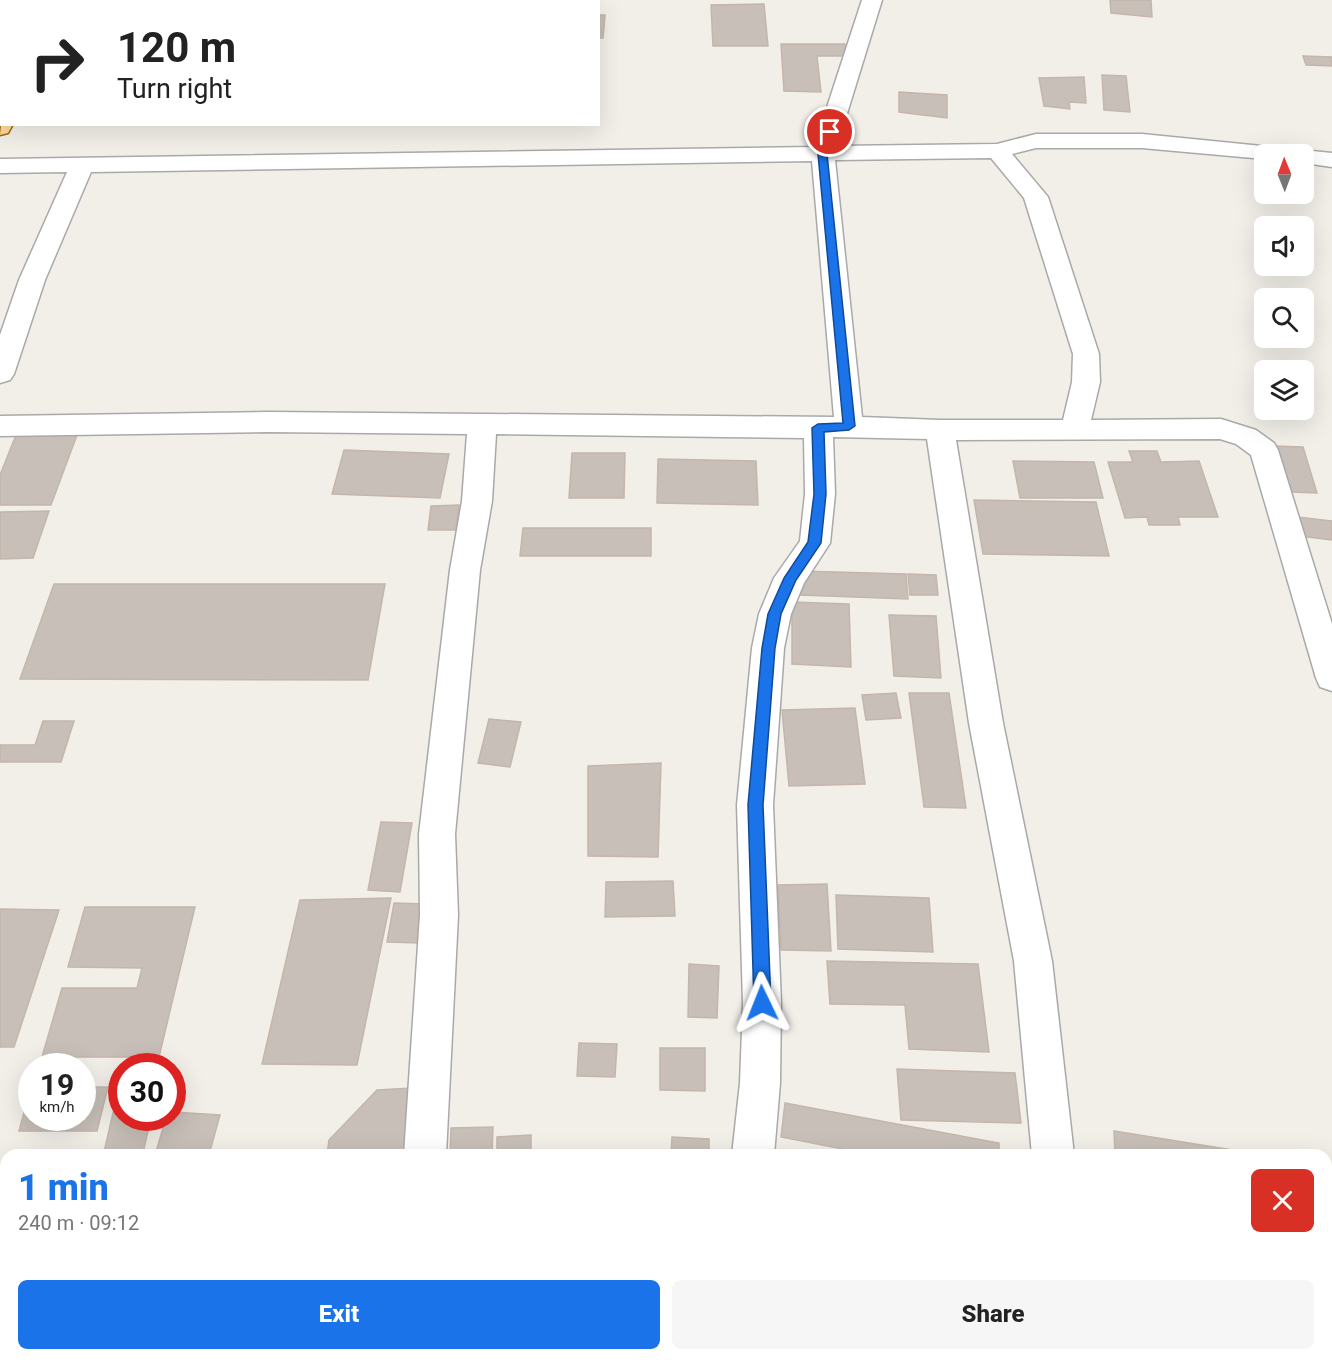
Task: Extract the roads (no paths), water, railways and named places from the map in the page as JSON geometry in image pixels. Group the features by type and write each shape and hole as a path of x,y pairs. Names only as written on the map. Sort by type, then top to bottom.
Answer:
{"street":[{"path":"754,1149 760,1083 762,1003 755,805 768,648 775,614 790,578 815,543 820,494 834,427 823,154 872,0"},
{"path":"0,166 996,151 1036,141 1142,141 1254,151"},
{"path":"996,151 1036,197 1086,354 1086,382 1075,430"},
{"path":"1314,157 1332,160"},
{"path":"0,374 32,280 82,165"},
{"path":"0,426 269,422 940,430 1221,429 1246,437 1264,450 1332,678"},
{"path":"425,1149 439,915 437,834 465,570 477,501 482,424"},
{"path":"940,430 984,712 1033,961 1052,1149"}]}
